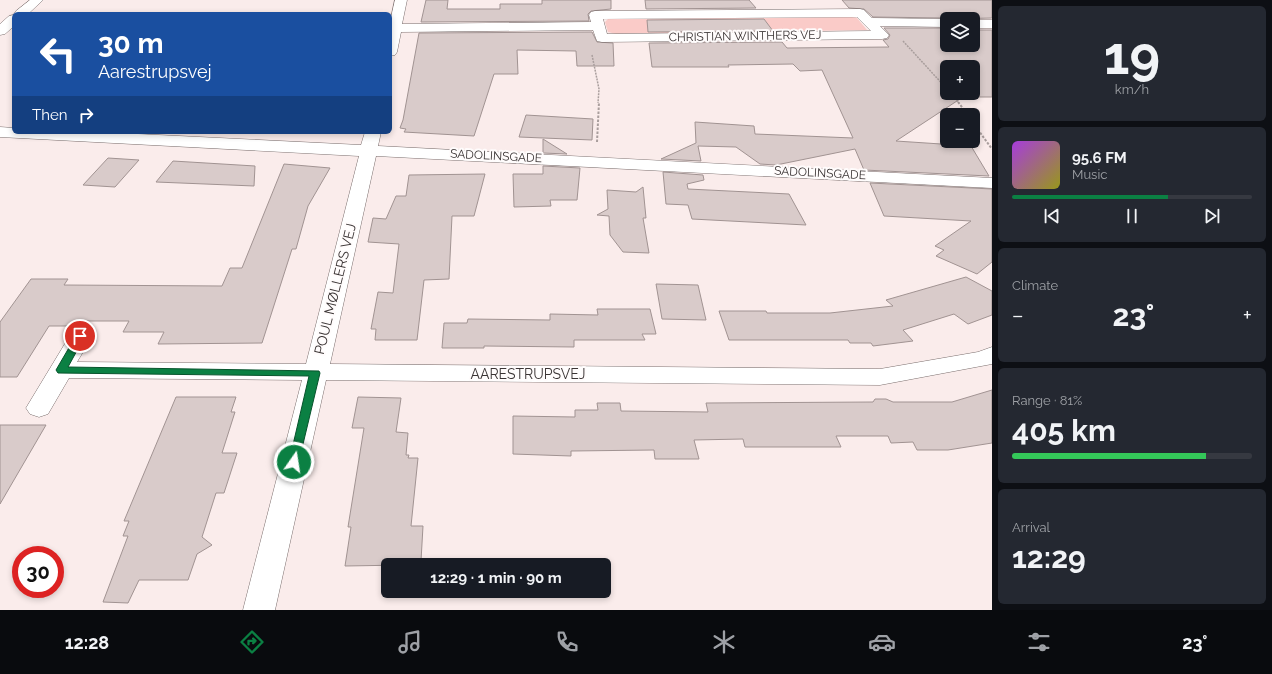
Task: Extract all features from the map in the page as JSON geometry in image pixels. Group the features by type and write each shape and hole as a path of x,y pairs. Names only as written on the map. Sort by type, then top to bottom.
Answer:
{"street":[{"path":"22,12 37,0"},
{"path":"393,28 401,0"},
{"name":"CHRISTIAN WINTHERS VEJ","path":"600,32 595,15 860,13 882,35"},
{"name":"CHRISTIAN WINTHERS VEJ","path":"869,22 940,23"},
{"path":"980,24 992,24"},
{"name":"CHRISTIAN WINTHERS VEJ","path":"393,28 882,35"},
{"name":"SADOLINSGADE","path":"0,132 12,132"},
{"name":"SADOLINSGADE","path":"82,134 371,141 596,161 992,183"},
{"name":"POUL MØLLERS VEJ","path":"259,610 371,141"},
{"path":"39,408 80,336"},
{"name":"AARESTRUPSVEJ","path":"61,370 880,377 985,358 992,354"}],"path":[{"path":"596,161 599,89 590,42 600,32"},
{"path":"882,35 900,38 940,81"},
{"path":"956,100 963,108"},
{"path":"980,133 992,149"}],"shaded area":[{"path":"847,16 857,18 867,30 616,34 608,32 605,22 608,19"}],"building":[{"path":"426,0 448,0 447,9 500,9 500,4 542,4 542,0 611,0 611,9 591,11 588,14 589,21 421,22"},
{"path":"645,0 749,0 756,8 646,9"},
{"path":"842,0 992,0 992,18 980,18 980,12 940,12 940,18 873,17 864,9 849,8"},
{"path":"764,19 773,31 648,32 647,20"},
{"path":"884,28 940,28 940,52 980,52 980,30 992,30 992,97 980,97 980,60 940,60 940,100 958,100 946,108 940,108 940,112 896,141 940,144 940,148 972,148 989,176 864,170 855,149 776,165 760,164 736,147 698,146 701,161 661,159 696,143 695,122 754,126 755,134 853,138 822,70 800,71 793,64 728,65 729,67 652,67 649,43 782,42 787,48 889,47 883,40 888,39 890,35"},
{"path":"592,32 597,42 613,43 614,66 577,66 576,51 517,50 518,74 494,74 474,136 404,132 406,129 400,128 403,120 419,33"},
{"path":"526,115 593,119 592,140 519,137"},
{"path":"543,139 567,154 543,153"},
{"path":"108,158 139,160 115,187 83,185"},
{"path":"173,161 255,166 254,186 156,182"},
{"path":"284,164 330,168 308,206 296,249 292,249 262,343 158,344 164,332 123,332 129,321 76,321 73,326 49,326 17,377 0,377 0,322 31,279 68,279 64,285 222,286 230,268 242,268"},
{"path":"543,166 580,168 577,200 550,200 551,206 514,207 513,174 543,174"},
{"path":"663,172 703,175 704,180 687,184 688,189 789,194 806,225 692,219 688,205 666,204"},
{"path":"485,174 474,216 452,216 449,279 424,280 417,340 375,340 376,329 371,329 378,292 393,293 399,244 368,242 373,218 386,219 396,196 406,196 409,175"},
{"path":"870,183 992,189 992,262 977,274 936,256 944,250 935,246 971,221 884,216"},
{"path":"643,187 646,218 643,218 649,253 623,252 610,235 609,216 597,215 608,209 607,190 636,192"},
{"path":"966,277 992,291 992,315 968,324 954,314 903,330 913,341 873,346 871,343 850,343 848,340 729,340 719,311 830,313 893,306 886,300"},
{"path":"656,284 698,285 706,320 662,319"},
{"path":"597,309 650,309 656,334 642,334 645,340 574,340 574,347 484,346 484,348 442,348 444,323 467,323 468,319 550,320 550,314 598,315"},
{"path":"992,390 992,443 948,450 917,450 913,442 891,443 888,436 836,436 841,447 745,447 743,439 694,440 699,459 655,459 654,450 571,451 571,456 513,454 513,416 575,417 575,410 598,410 597,403 620,403 621,411 708,412 706,403 873,402 875,399 886,399 893,402 952,402"},
{"path":"176,397 236,397 231,412 235,412 222,453 237,453 224,493 216,493 202,537 212,545 197,554 188,580 139,580 128,603 103,602 128,536 123,536 129,521 124,521"},
{"path":"358,397 401,398 396,432 408,433 406,455 409,455 408,458 418,458 411,526 423,526 421,558 381,558 381,565 345,566 351,527 348,527 364,428 352,428"},
{"path":"0,425 46,425 0,504"}],"route":[{"path":"80,336 61,370 315,373 294,462"}]}
